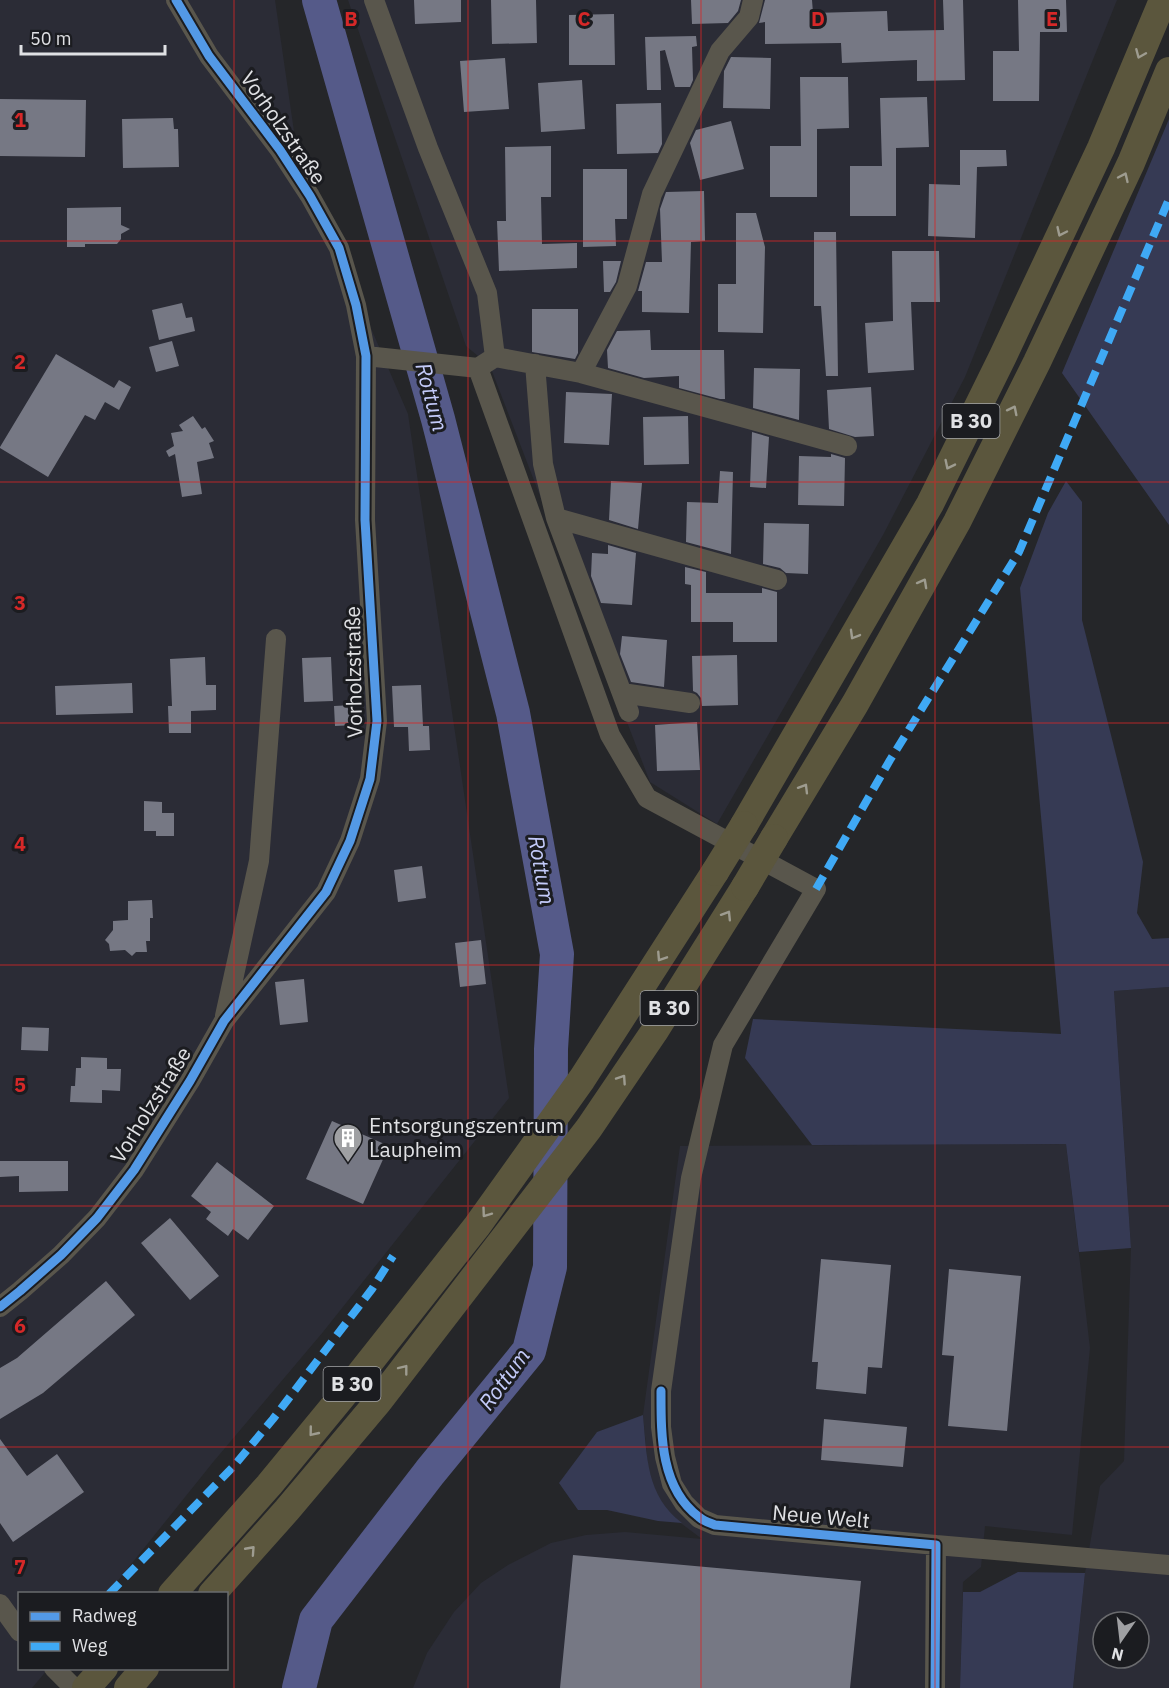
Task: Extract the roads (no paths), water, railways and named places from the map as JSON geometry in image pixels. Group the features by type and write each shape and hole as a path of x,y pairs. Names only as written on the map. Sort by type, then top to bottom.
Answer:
{"highway":[{"name":"B 30","path":"173,1592 269,1485 477,1226 582,1079 715,872 930,504 1101,148 1163,0"},
{"name":"B 30","path":"213,1592 378,1402 589,1128 654,1032 745,887 855,704 957,522 1037,362 1131,163 1169,71"},
{"path":"128,1688 143,1670"}],"street":[{"name":"Vorholzstraße","path":"0,1307 61,1255 97,1218 134,1170 190,1081 224,1021 326,892 350,841 370,779 377,721 365,520 366,356 356,305 339,248 310,196 209,56 176,0"},
{"path":"374,0 428,147 487,293 495,357"},
{"path":"580,374 627,286 652,194 720,51 749,17 753,0"},
{"path":"366,356 478,368 495,357 535,364 847,446"},
{"path":"535,364 543,464 556,518 629,712"},
{"name":"Neue Welt","path":"478,368 610,735 647,798 816,890 723,1045 691,1178 661,1391 661,1428 672,1484 684,1503 699,1518 715,1526 1169,1565"},
{"path":"556,518 777,580"},
{"name":"Vorholzstraße","path":"224,1021 259,861 276,639"},
{"path":"622,693 690,703"},
{"path":"935,1688 936,1545"},
{"path":"0,1604 18,1629"},
{"path":"60,1670 91,1680"}],"waterway":[{"name":"Rottum","path":"299,1688 316,1620 430,1472 529,1351 550,1267 551,1049 557,954 513,713 438,419 319,0"}],"place":[{"name":"Entsorgungszentrum Laupheim","path":"348,1164"}]}
